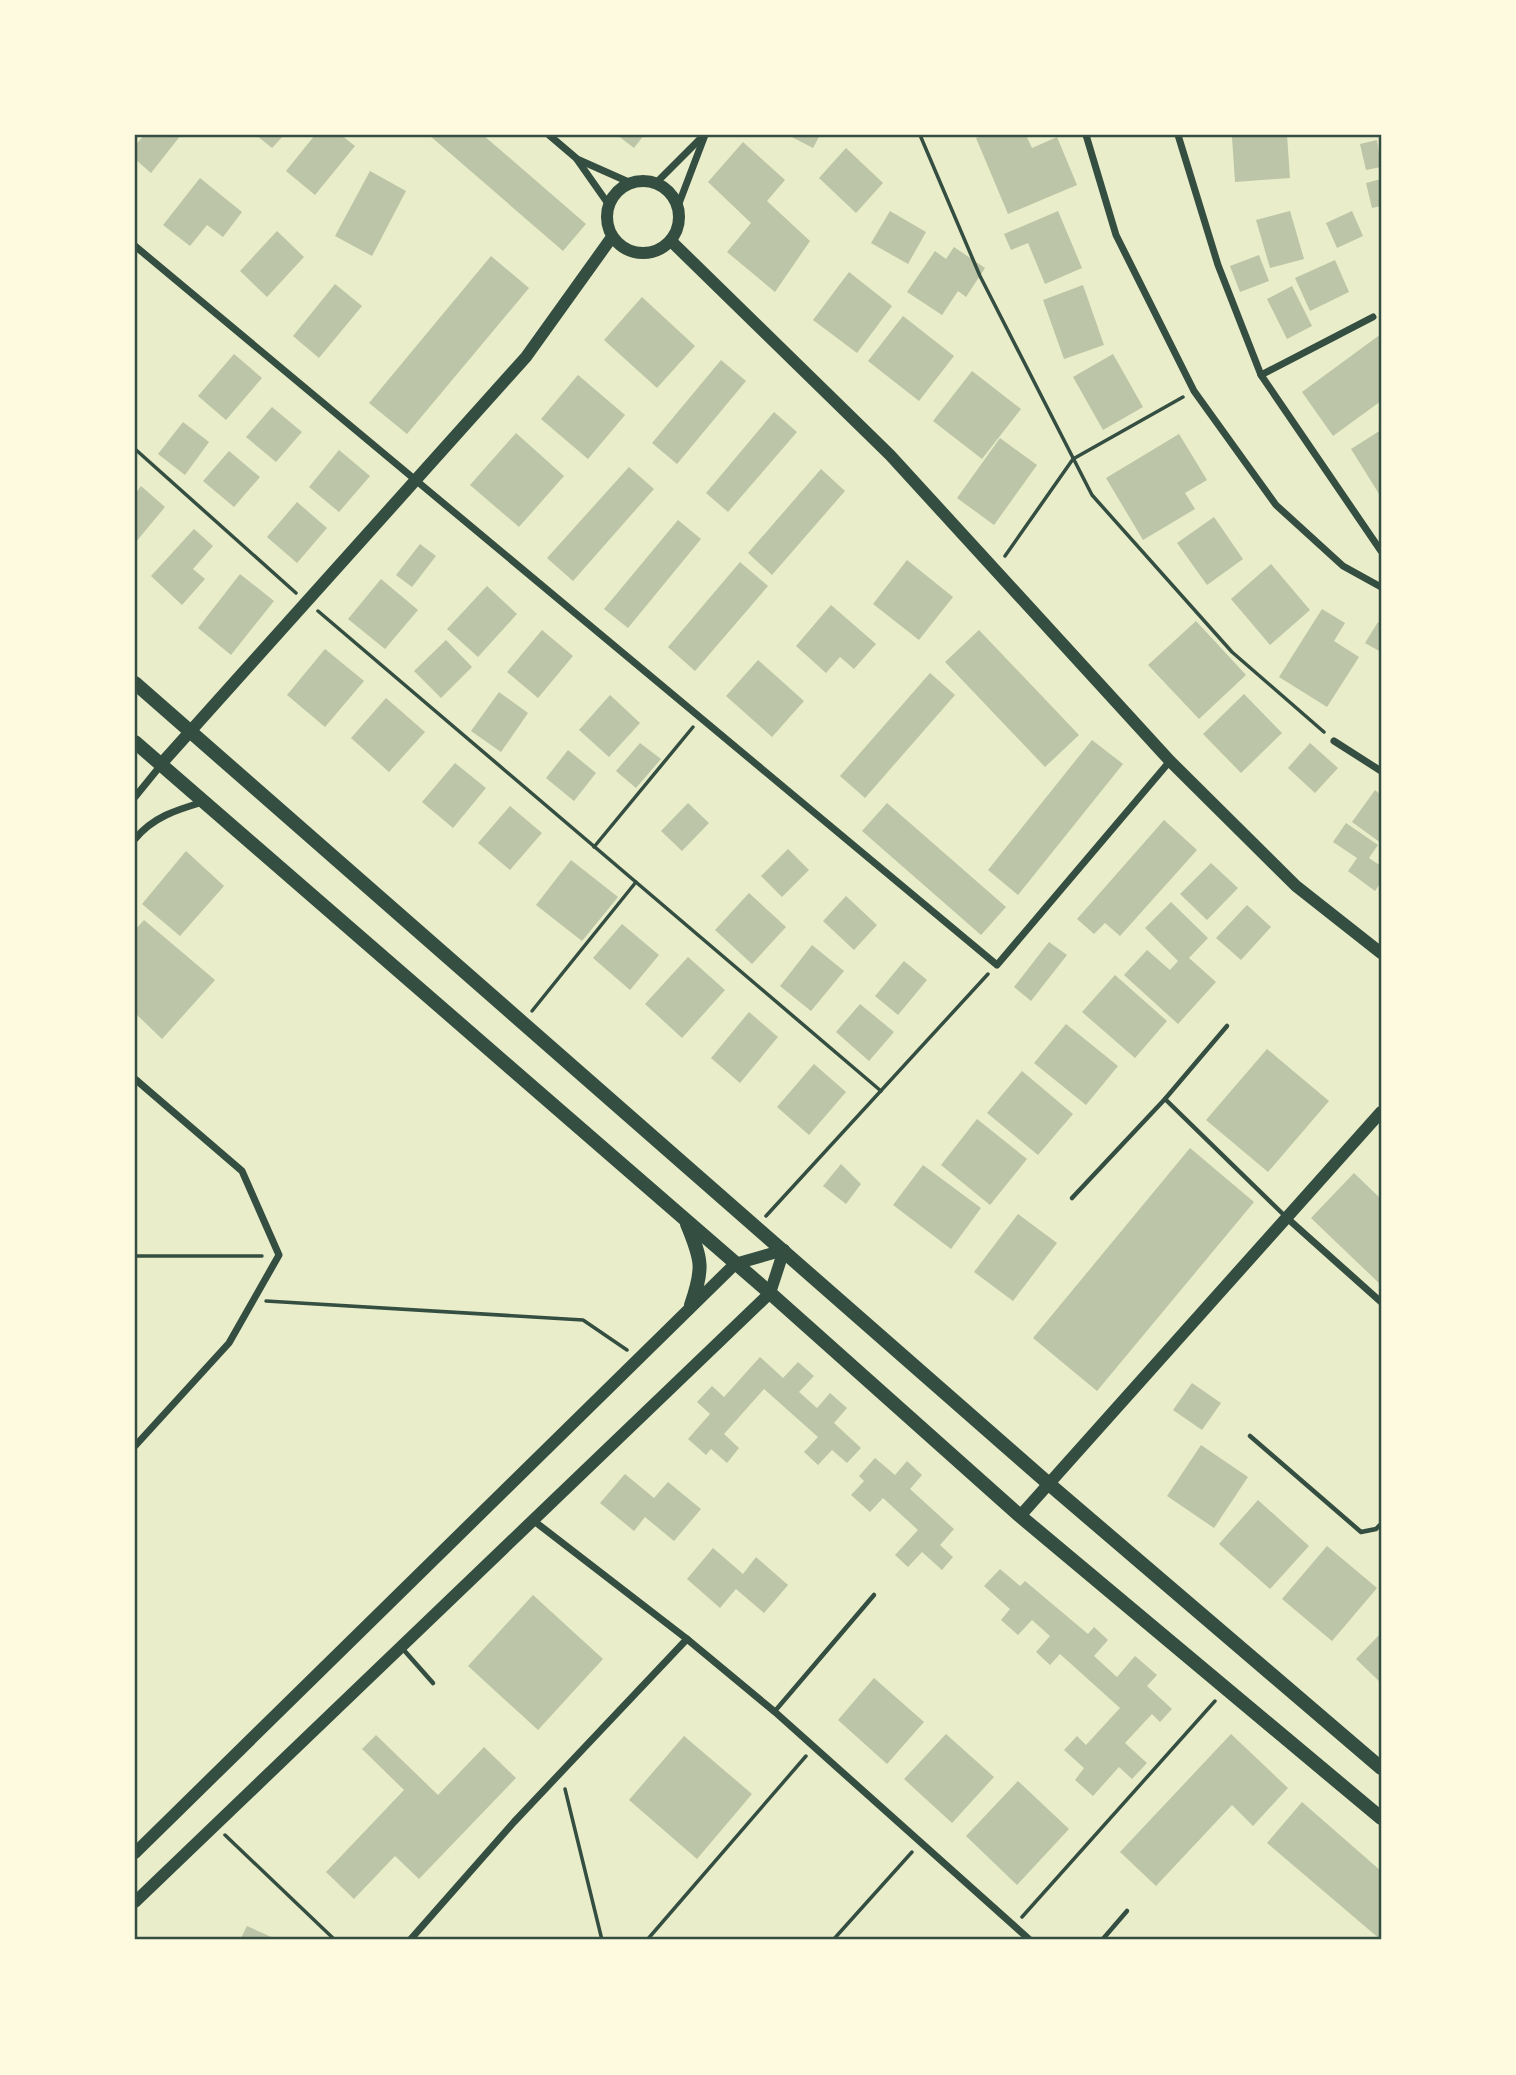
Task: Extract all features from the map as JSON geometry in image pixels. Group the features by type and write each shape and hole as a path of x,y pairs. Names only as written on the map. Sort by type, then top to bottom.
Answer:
{"main road":[{"path":"135,682 1049,1484 1381,1768"},
{"path":"135,742 770,1293 1020,1516 1381,1818"},
{"path":"685,1220 697,1248 702,1274 691,1305"}],"street":[{"path":"549,135 576,158 609,205"},
{"path":"656,183 705,135"},
{"path":"678,206 705,135"},
{"path":"1086,135 1116,235 1194,391 1276,505 1343,566 1381,587"},
{"path":"1178,135 1218,265 1261,375 1381,551"},
{"path":"576,158 631,183 656,183 673,196 678,206 679,225 671,242 662,249 640,254 620,246 612,237 607,221 609,205 618,191 631,183"},
{"path":"135,797 306,601 526,357 612,237"},
{"path":"671,242 890,455 1170,761 1296,886 1381,953"},
{"path":"135,246 997,965 1170,761"},
{"path":"1261,375 1373,317"},
{"path":"1334,741 1381,771"},
{"path":"135,839 145,826 168,813 204,802"},
{"path":"135,1079 242,1171 279,1255 229,1343 135,1446"},
{"path":"1020,1516 1381,1112"},
{"path":"1287,1218 1381,1302"},
{"path":"135,1853 735,1264 784,1250"},
{"path":"135,1902 770,1293 784,1250"},
{"path":"534,1521 687,1639 775,1712 1030,1940"},
{"path":"410,1940 687,1639"}],"lane":[{"path":"1072,1198 1166,1099 1227,1026"},
{"path":"1166,1099 1287,1218"},
{"path":"1250,1437 1361,1532 1376,1530 1381,1524"},
{"path":"775,1712 874,1595"},
{"path":"401,1648 433,1683"},
{"path":"1102,1940 1127,1911"}],"path":[{"path":"920,135 980,276 1092,495 1232,652 1334,741"},
{"path":"995,570 1073,459 1194,391"},
{"path":"135,449 306,601 881,1091"},
{"path":"594,847 700,718"},
{"path":"523,1021 636,882"},
{"path":"757,1226 997,965"},
{"path":"135,1256 279,1255"},
{"path":"254,1300 583,1320 638,1358"},
{"path":"1014,1926 1226,1689"},
{"path":"647,1940 813,1747"},
{"path":"561,1773 602,1940"},
{"path":"215,1825 335,1940"},
{"path":"833,1940 920,1843"}],"building":[{"path":"144,135 181,135 151,173 135,159 135,146"},
{"path":"256,135 284,135 272,148"},
{"path":"315,135 341,135 355,146 315,195 286,171"},
{"path":"429,135 483,135 586,224 563,251"},
{"path":"617,135 644,135 634,148"},
{"path":"788,135 820,135 813,148"},
{"path":"984,135 1026,135 1032,148 1057,137 1077,185 1008,214 976,138"},
{"path":"1287,135 1290,178 1235,182 1232,137"},
{"path":"1377,140 1381,167 1366,170 1360,144"},
{"path":"743,142 785,180 767,201 810,241 775,292 727,252 751,223 708,182"},
{"path":"846,148 883,183 856,213 819,178"},
{"path":"370,171 406,191 372,256 335,236"},
{"path":"200,178 242,212 223,237 207,225 190,246 163,225"},
{"path":"1381,179 1381,206 1372,208 1366,183"},
{"path":"890,211 926,232 908,264 871,243"},
{"path":"1058,211 1082,268 1045,284 1028,243 1011,250 1004,234"},
{"path":"1290,211 1304,259 1270,268 1256,220"},
{"path":"1352,211 1363,236 1337,248 1326,223"},
{"path":"277,231 304,257 267,297 240,271"},
{"path":"954,247 985,268 966,297 958,291 942,315 907,292 935,251 946,259"},
{"path":"1259,255 1269,281 1240,292 1230,266"},
{"path":"491,256 529,288 407,434 369,403"},
{"path":"1335,260 1349,292 1310,311 1295,278"},
{"path":"849,272 892,306 857,353 813,320"},
{"path":"335,284 362,306 319,358 293,336"},
{"path":"1083,285 1104,345 1064,359 1043,300"},
{"path":"1292,286 1312,326 1287,339 1267,299"},
{"path":"642,297 695,346 657,388 604,340"},
{"path":"903,316 954,356 919,401 868,361"},
{"path":"1381,334 1381,401 1333,436 1302,392"},
{"path":"234,354 262,378 226,420 198,396"},
{"path":"1113,354 1143,407 1103,430 1073,377"},
{"path":"721,360 746,381 677,464 652,443"},
{"path":"972,371 1021,409 982,459 933,421"},
{"path":"578,375 625,415 588,459 541,419"},
{"path":"272,407 302,432 276,462 246,437"},
{"path":"774,412 797,432 728,512 706,493"},
{"path":"183,422 209,442 185,475 158,454"},
{"path":"1381,430 1381,497 1351,449"},
{"path":"516,433 564,476 519,527 470,485"},
{"path":"1179,434 1207,480 1185,493 1195,509 1143,540 1106,478"},
{"path":"1000,438 1037,465 994,525 957,498"},
{"path":"339,450 370,476 339,512 309,487"},
{"path":"229,451 260,477 234,507 203,481"},
{"path":"629,467 654,489 573,581 547,558"},
{"path":"821,469 845,491 772,575 748,553"},
{"path":"141,486 165,507 135,543 135,494"},
{"path":"297,502 327,528 297,563 267,537"},
{"path":"1214,517 1243,559 1207,585 1177,543"},
{"path":"678,520 701,539 628,628 604,609"},
{"path":"194,529 213,546 193,569 205,579 182,605 151,576"},
{"path":"420,544 436,556 412,587 396,575"},
{"path":"907,560 953,597 919,640 873,604"},
{"path":"740,562 768,586 695,671 668,647"},
{"path":"1271,564 1310,610 1270,645 1231,599"},
{"path":"240,574 274,601 231,655 198,628"},
{"path":"381,579 418,610 385,649 348,619"},
{"path":"487,586 517,614 478,657 447,629"},
{"path":"831,605 876,644 854,669 840,657 826,673 796,646"},
{"path":"1322,609 1345,623 1334,641 1359,657 1327,707 1279,677"},
{"path":"1196,621 1246,675 1199,719 1148,665"},
{"path":"1378,622 1381,624 1381,652 1365,643"},
{"path":"542,630 573,656 538,698 507,672"},
{"path":"979,630 1079,735 1045,767 945,662"},
{"path":"446,640 472,667 441,698 414,671"},
{"path":"325,649 364,681 325,727 287,695"},
{"path":"758,660 804,701 772,737 726,696"},
{"path":"930,673 955,695 865,798 840,776"},
{"path":"499,692 528,713 501,752 471,731"},
{"path":"1244,694 1282,733 1241,773 1203,734"},
{"path":"610,695 640,723 609,757 579,730"},
{"path":"386,698 425,732 389,772 351,738"},
{"path":"1092,740 1123,764 1018,895 988,870"},
{"path":"640,743 661,759 636,788 616,771"},
{"path":"1310,743 1338,768 1315,793 1288,768"},
{"path":"568,750 596,773 574,801 546,778"},
{"path":"455,763 486,788 453,828 422,802"},
{"path":"1375,790 1381,795 1381,843 1352,822"},
{"path":"688,803 709,823 682,851 661,831"},
{"path":"887,803 1006,907 981,935 862,831"},
{"path":"510,806 542,833 510,870 478,843"},
{"path":"1164,820 1197,850 1120,936 1105,923 1094,934 1077,919"},
{"path":"1346,823 1378,845 1369,858 1381,866 1381,882 1375,891 1348,871 1357,858 1333,842"},
{"path":"788,849 809,870 782,897 761,876"},
{"path":"186,851 224,886 180,936 142,904"},
{"path":"571,860 618,897 582,941 536,905"},
{"path":"1211,863 1238,888 1207,920 1180,894"},
{"path":"749,893 786,927 752,964 715,930"},
{"path":"846,896 877,925 854,950 823,921"},
{"path":"1171,902 1208,938 1189,958 1216,982 1178,1024 1124,975 1147,950 1170,970 1178,961 1145,928"},
{"path":"1247,905 1271,927 1241,960 1216,938"},
{"path":"144,920 215,980 162,1039 135,1013 135,930"},
{"path":"622,924 659,955 630,990 593,958"},
{"path":"1049,942 1067,955 1031,1001 1014,987"},
{"path":"812,945 844,971 811,1011 780,986"},
{"path":"688,957 725,990 682,1038 645,1004"},
{"path":"904,961 927,980 898,1015 875,996"},
{"path":"1115,975 1167,1021 1135,1058 1082,1012"},
{"path":"860,1004 894,1032 869,1061 836,1032"},
{"path":"749,1012 778,1037 740,1083 711,1058"},
{"path":"1066,1024 1118,1066 1086,1105 1034,1063"},
{"path":"1267,1049 1329,1101 1268,1172 1206,1120"},
{"path":"814,1064 846,1092 809,1135 777,1107"},
{"path":"1022,1071 1073,1114 1038,1155 987,1113"},
{"path":"977,1119 1027,1159 990,1205 941,1165"},
{"path":"1190,1148 1254,1202 1097,1391 1033,1338"},
{"path":"841,1164 861,1184 846,1204 823,1186"},
{"path":"923,1165 981,1208 951,1249 893,1205"},
{"path":"1354,1173 1381,1199 1381,1285 1311,1218"},
{"path":"1018,1214 1057,1243 1013,1301 974,1272"},
{"path":"760,1357 783,1378 798,1362 814,1376 799,1392 817,1408 830,1393 847,1408 834,1423 861,1448 847,1463 832,1450 818,1465 804,1452 818,1437 764,1389 724,1434 739,1448 727,1463 711,1449 706,1455 688,1439 710,1414 697,1402 712,1386 724,1397"},
{"path":"1192,1383 1221,1403 1202,1430 1173,1410"},
{"path":"1201,1445 1248,1477 1214,1528 1167,1496"},
{"path":"875,1458 895,1475 907,1461 922,1475 910,1489 954,1529 940,1545 953,1557 942,1570 922,1552 908,1567 895,1555 918,1530 883,1498 870,1512 851,1495 864,1481 859,1476"},
{"path":"625,1474 654,1498 668,1482 701,1509 674,1541 645,1517 634,1531 600,1503"},
{"path":"1258,1500 1309,1546 1270,1589 1219,1544"},
{"path":"1327,1546 1377,1588 1332,1641 1282,1599"},
{"path":"713,1548 743,1574 756,1557 788,1585 764,1613 736,1589 720,1608 687,1579"},
{"path":"1000,1569 1020,1586 1025,1581 1088,1634 1094,1627 1108,1640 1094,1656 1117,1677 1135,1656 1157,1675 1147,1686 1172,1709 1160,1722 1152,1714 1125,1743 1147,1763 1132,1779 1119,1767 1093,1796 1075,1780 1084,1768 1064,1750 1077,1736 1086,1745 1120,1708 1060,1654 1050,1665 1036,1652 1050,1636 1032,1620 1018,1635 1001,1620 1010,1609 984,1586"},
{"path":"533,1595 603,1659 538,1730 468,1666"},
{"path":"1381,1633 1381,1683 1356,1659"},
{"path":"874,1678 924,1722 887,1764 838,1720"},
{"path":"946,1734 994,1777 952,1823 904,1779"},
{"path":"1231,1734 1288,1788 1253,1826 1232,1805 1156,1886 1120,1852"},
{"path":"376,1735 438,1795 484,1747 516,1778 419,1879 395,1856 354,1899 326,1872 404,1790 362,1749"},
{"path":"684,1736 752,1794 697,1859 629,1800"},
{"path":"1018,1781 1069,1829 1017,1885 966,1836"},
{"path":"1302,1802 1381,1871 1381,1940 1267,1843"},
{"path":"247,1926 278,1940 240,1940"}]}
